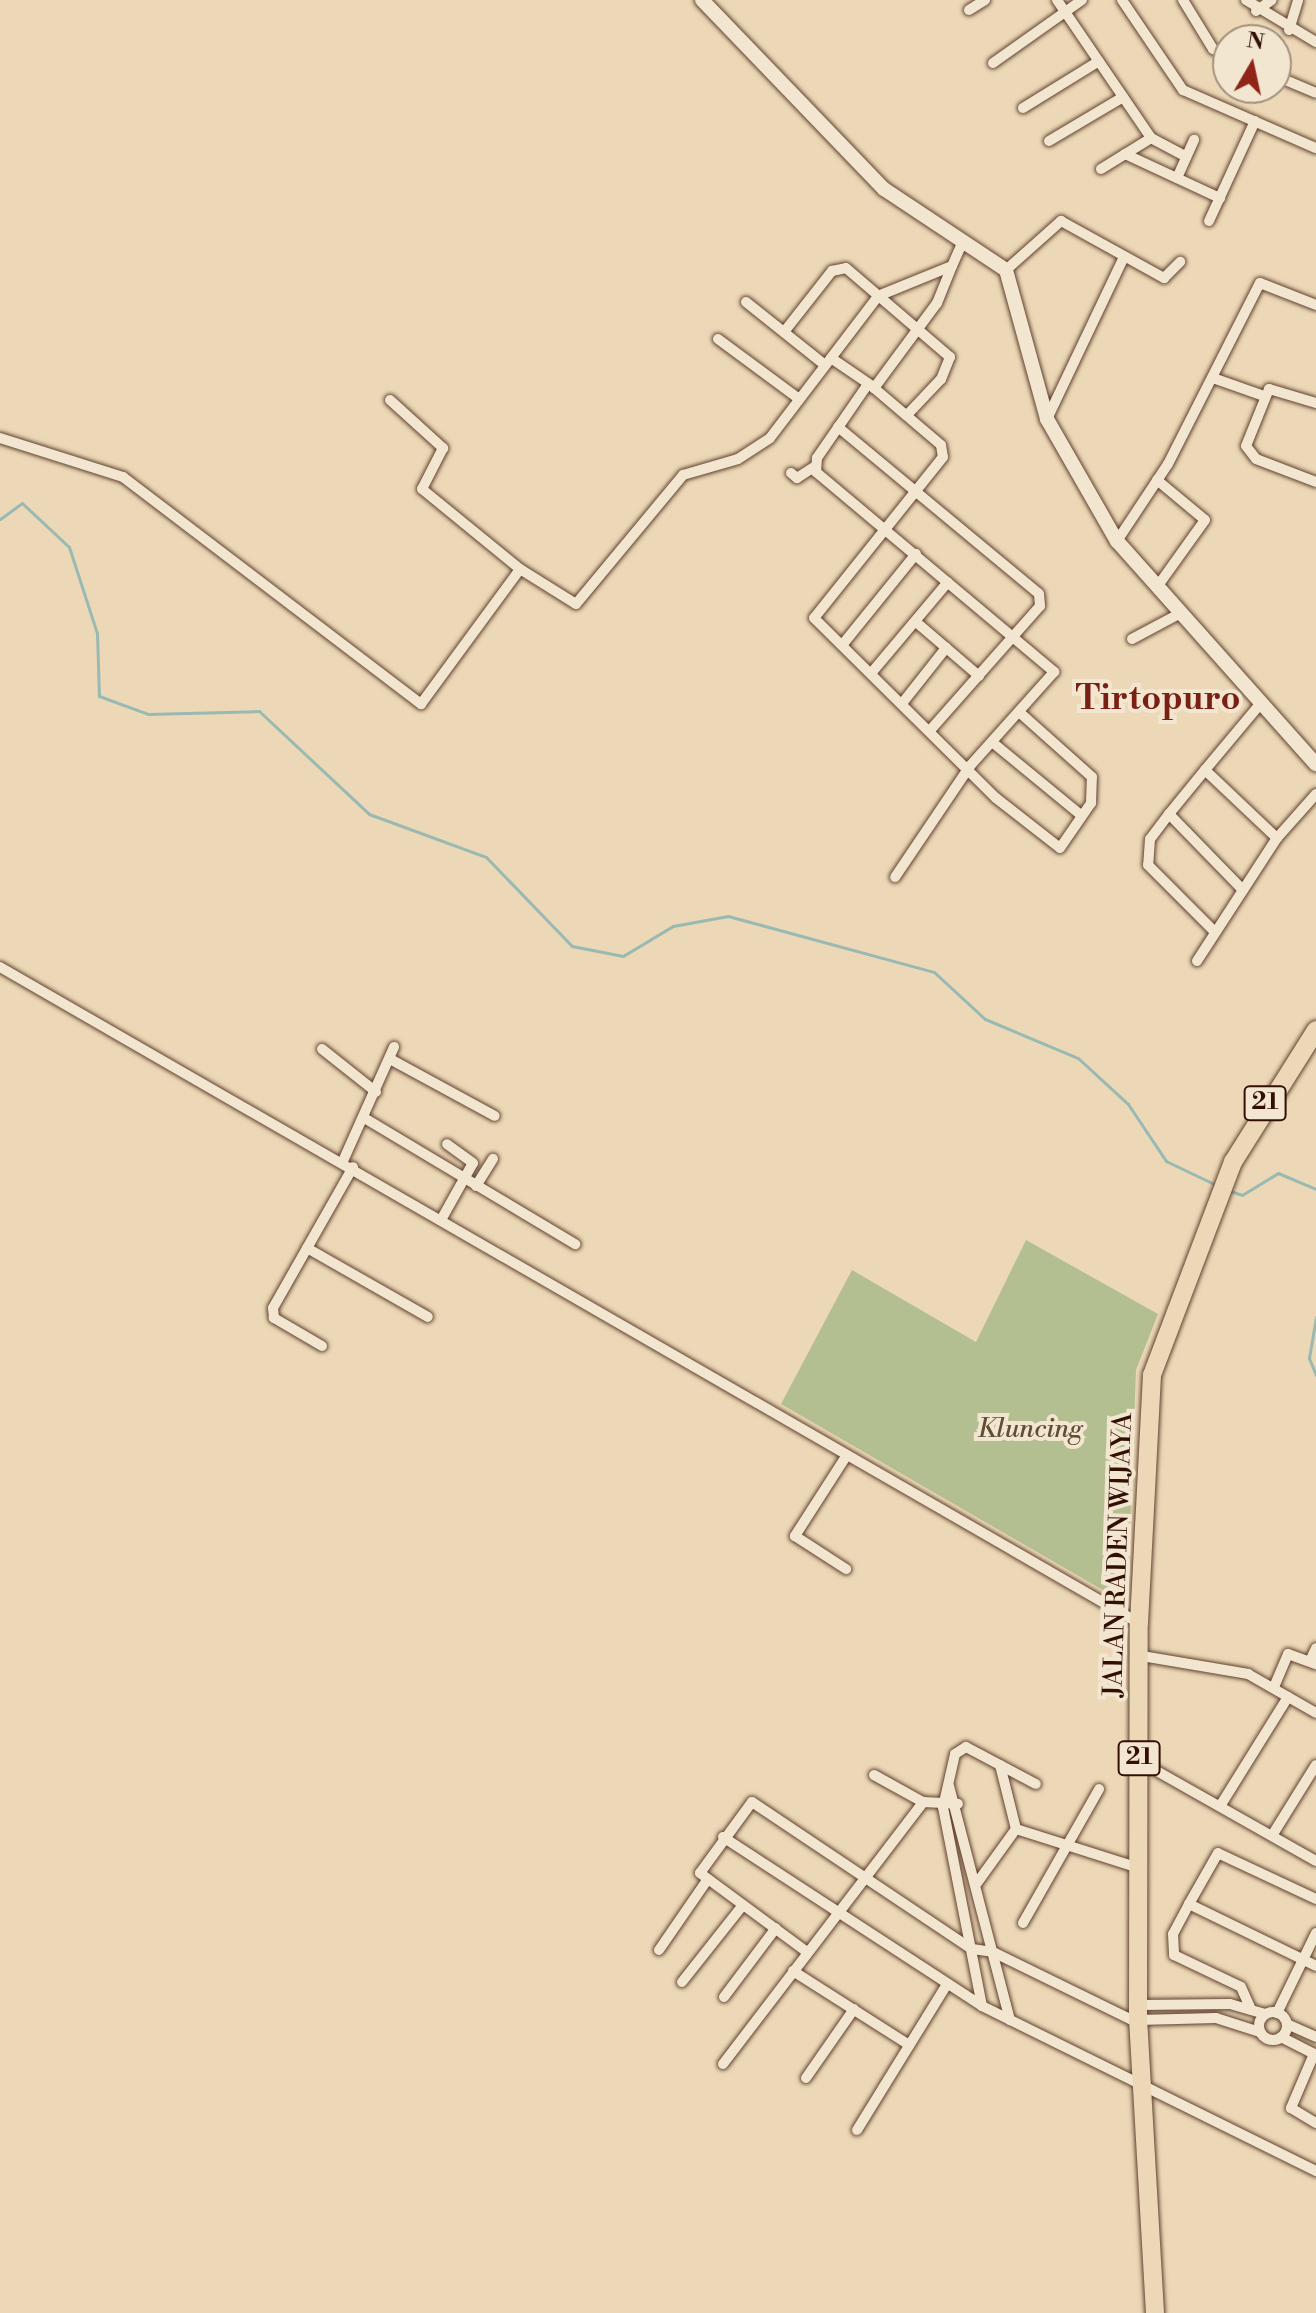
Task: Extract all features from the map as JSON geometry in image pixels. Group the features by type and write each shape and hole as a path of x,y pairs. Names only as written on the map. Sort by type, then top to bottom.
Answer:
{"highway":[{"name":"JALAN RADEN WIJAYA","path":"1155,2313 1138,2016 1142,1656 1139,1623 1152,1375 1225,1182 1269,1097 1316,1030"}],"street":[{"path":"702,0 884,189 1006,270 1047,419 1117,541 1316,764"},
{"path":"969,10 985,0"},
{"path":"1057,0 1151,138 1186,157"},
{"path":"993,63 1082,0"},
{"path":"1122,0 1183,90 1316,148"},
{"path":"1183,0 1212,47"},
{"path":"1246,0 1256,11 1279,24"},
{"path":"1256,11 1272,0"},
{"path":"1291,24 1298,0"},
{"path":"1292,31 1316,42"},
{"path":"1023,108 1099,61"},
{"path":"1292,83 1316,93"},
{"path":"1049,141 1123,97"},
{"path":"1209,221 1255,121"},
{"path":"1101,169 1151,138"},
{"path":"1177,178 1194,140"},
{"path":"1125,154 1220,198"},
{"path":"1006,270 1057,222 1168,278 1180,262"},
{"path":"791,473 797,478 814,467 838,427 915,330 963,241"},
{"path":"1047,419 1124,257"},
{"path":"390,400 443,448 422,489 520,569 576,604 683,475 746,455 770,438 878,296 952,266"},
{"path":"784,332 837,267 878,296 951,361 907,415"},
{"path":"1117,541 1157,480 1260,283 1316,305"},
{"path":"746,302 784,332 871,386 907,415 945,453 815,613 817,625 873,671 1051,847 1063,846 1093,795 1088,769 1019,712"},
{"path":"718,339 799,399"},
{"path":"1213,378 1264,396"},
{"path":"1316,403 1275,388 1264,396 1247,451 1316,482"},
{"path":"838,427 1039,594 1040,606 932,728"},
{"path":"0,438 123,477 417,704 520,569"},
{"path":"814,467 1054,672 970,766 895,877"},
{"path":"1157,480 1205,520 1157,587"},
{"path":"843,644 916,554"},
{"path":"873,671 948,582"},
{"path":"1132,639 1181,613"},
{"path":"916,622 979,676"},
{"path":"904,701 946,648"},
{"path":"1215,932 1148,865 1150,839 1261,703"},
{"path":"992,742 1081,815"},
{"path":"1205,770 1277,838"},
{"path":"1197,961 1277,838 1316,794"},
{"path":"1169,814 1243,890"},
{"path":"0,967 343,1161 845,1458 1139,1623"},
{"path":"343,1161 366,1119 394,1047"},
{"path":"322,1049 376,1092"},
{"path":"390,1059 495,1116"},
{"path":"366,1119 575,1244"},
{"path":"441,1220 473,1162 447,1144"},
{"path":"476,1186 493,1159"},
{"path":"322,1346 273,1315 353,1167"},
{"path":"307,1248 428,1317"},
{"path":"845,1458 795,1536 846,1569"},
{"path":"1274,1687 1288,1654 1313,1662 1316,1648"},
{"path":"1142,1656 1248,1674 1316,1713"},
{"path":"1222,1803 1288,1697"},
{"path":"982,2006 943,1807 959,1747 1036,1784"},
{"path":"1139,1761 1222,1803 1316,1861"},
{"path":"977,1883 1016,1829 1000,1765"},
{"path":"1273,1834 1316,1765"},
{"path":"874,1775 923,1802 943,1807 958,1804"},
{"path":"949,1786 958,1804 1010,2020"},
{"path":"1023,1923 1099,1789"},
{"path":"807,1952 708,1879 701,1869 723,1837 756,1802 972,1949 993,1952 1138,2016 1250,2007 1271,2013 1316,2037"},
{"path":"723,2064 833,1915 866,1878 923,1802"},
{"path":"1016,1829 1139,1868"},
{"path":"723,1837 833,1915 982,2006 1141,2090 1316,2171"},
{"path":"1250,2007 1241,1987 1174,1955 1173,1934 1218,1853 1316,1899"},
{"path":"659,1950 708,1879"},
{"path":"1189,1904 1316,1966"},
{"path":"682,1982 743,1905"},
{"path":"724,1997 776,1928"},
{"path":"1260,2032 1316,1933"},
{"path":"793,1971 909,2045"},
{"path":"857,2130 947,1984"},
{"path":"806,2078 854,2009"},
{"path":"1199,2011 1281,2037 1315,2054 1291,2108 1316,2123"},
{"path":"1281,2037 1287,2024"}],"green space":[{"name":"Kluncing","path":"1026,1240 1158,1314 1136,1370 1127,1604 781,1404 852,1270 976,1342"}],"waterway":[{"path":"0,519 22,503 69,547 97,633 99,696 148,714 259,711 369,814 486,857 572,946 623,956 673,926 728,916 934,972 985,1019 1078,1058 1128,1104 1166,1161 1216,1185"},
{"path":"1230,1191 1242,1195 1278,1173 1316,1189"},
{"path":"1316,1317 1309,1358 1316,1375"}],"district":[{"name":"Tirtopuro","path":"1158,700"}]}
